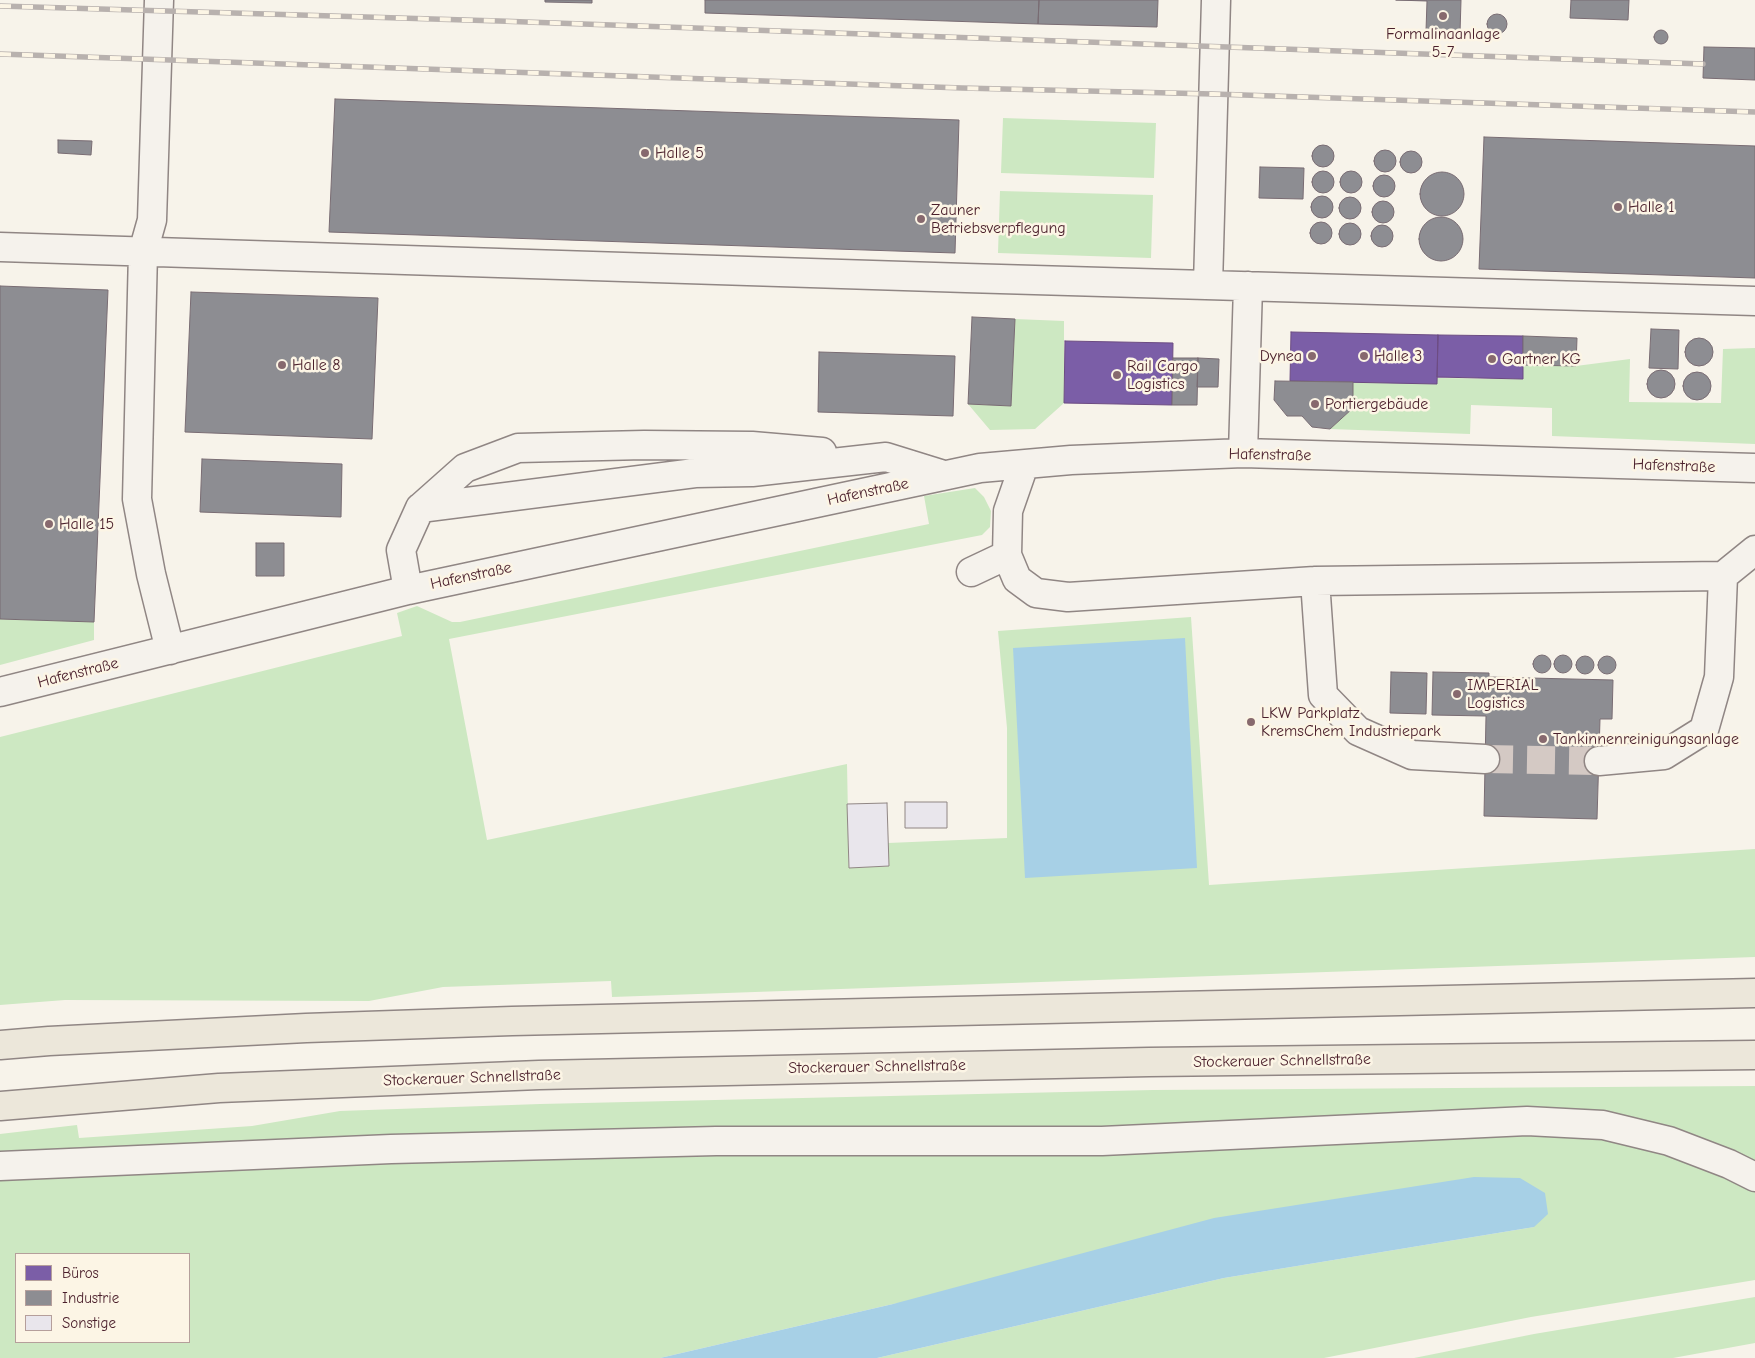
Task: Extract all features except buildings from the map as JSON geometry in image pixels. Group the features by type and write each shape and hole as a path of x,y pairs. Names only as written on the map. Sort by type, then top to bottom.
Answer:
{"highway":[{"path":"0,1045 306,1028 512,1021 1755,993"},
{"name":"Stockerauer Schnellstraße","path":"0,1106 52,1100 219,1088 539,1075 1139,1062 1755,1054"}],"street":[{"path":"159,0 152,220 142,252 137,499 151,574 170,650"},
{"path":"1208,285 1216,0"},
{"path":"0,247 1755,301"},
{"path":"1243,453 1248,286"},
{"path":"408,590 401,550 420,508 465,468 518,448 644,445 752,446 886,458 946,475"},
{"name":"Hafenstraße","path":"0,692 408,590 980,468 1071,460 1243,453 1755,468"},
{"path":"420,508 696,473 752,472 886,458"},
{"path":"1024,465 1008,511 1007,555 1017,579 1036,593 1068,597 1315,581 1723,576 1755,550"},
{"path":"971,572 1007,555"},
{"path":"1599,761 1664,755 1704,730 1719,677 1723,576"},
{"path":"1315,581 1323,695 1358,731 1412,755 1485,759"},
{"path":"0,1166 391,1149 716,1141 1102,1141 1527,1121 1604,1125 1669,1140 1729,1164 1755,1177"}],"green space":[{"path":"1003,118 1156,123 1154,178 1001,173"},
{"path":"1000,191 1153,195 1151,258 998,253"},
{"path":"1015,319 1064,321 1064,403 1035,429 990,430 968,404 1011,406"},
{"path":"1755,348 1755,444 1552,436 1552,408 1471,405 1470,434 1330,429 1353,408 1353,382 1437,378 1522,379 1523,365 1576,366 1630,359 1629,402 1721,403 1723,349"},
{"path":"975,488 984,497 991,511 990,527 982,535 449,639 487,840 847,764 849,867 889,866 888,843 1007,838 1007,728 998,631 1191,617 1209,885 1755,849 1755,957 612,997 611,981 443,987 369,1001 65,1000 0,1005 0,737 402,636 397,613 417,606 452,622 460,622 929,524 924,496"},
{"path":"0,619 94,622 94,640 0,665"},
{"path":"1755,1086 1755,1280 1531,1317 1324,1358 877,1358 1224,1278 1534,1227 893,1304 660,1358 0,1358 0,1134 77,1125 79,1138 252,1126 340,1111 540,1104 1153,1090"},
{"path":"1755,1297 1755,1343 1673,1358 1414,1358 1534,1334"}],"water":[{"path":"1185,638 1197,868 1025,878 1013,648"},
{"path":"1474,1177 1520,1178 1545,1193 1548,1214 1534,1227 1224,1278 877,1358 660,1358 893,1304 1214,1218"}],"tunnel":[{"path":"1485,759 1599,761"}],"railway":[{"path":"0,6 499,21 1703,64"},
{"path":"0,54 962,88 1213,94 1755,112"}],"place":[{"name":"Formalinaanlage 5-7","path":"1443,16"},
{"name":"Halle 5","path":"645,153"},
{"name":"Halle 1","path":"1618,207"},
{"name":"Zauner Betriebsverpflegung","path":"921,219"},
{"name":"Dynea","path":"1312,356"},
{"name":"Halle 3","path":"1364,356"},
{"name":"Gartner KG","path":"1492,359"},
{"name":"Halle 8","path":"282,365"},
{"name":"Rail Cargo Logistics","path":"1117,375"},
{"name":"Portiergebäude","path":"1315,404"},
{"name":"Halle 15","path":"49,524"},
{"name":"IMPERIAL Logistics","path":"1457,694"},
{"name":"LKW Parkplatz KremsChem Industriepark","path":"1251,722"},
{"name":"Tankinnenreinigungsanlage","path":"1543,739"}]}
